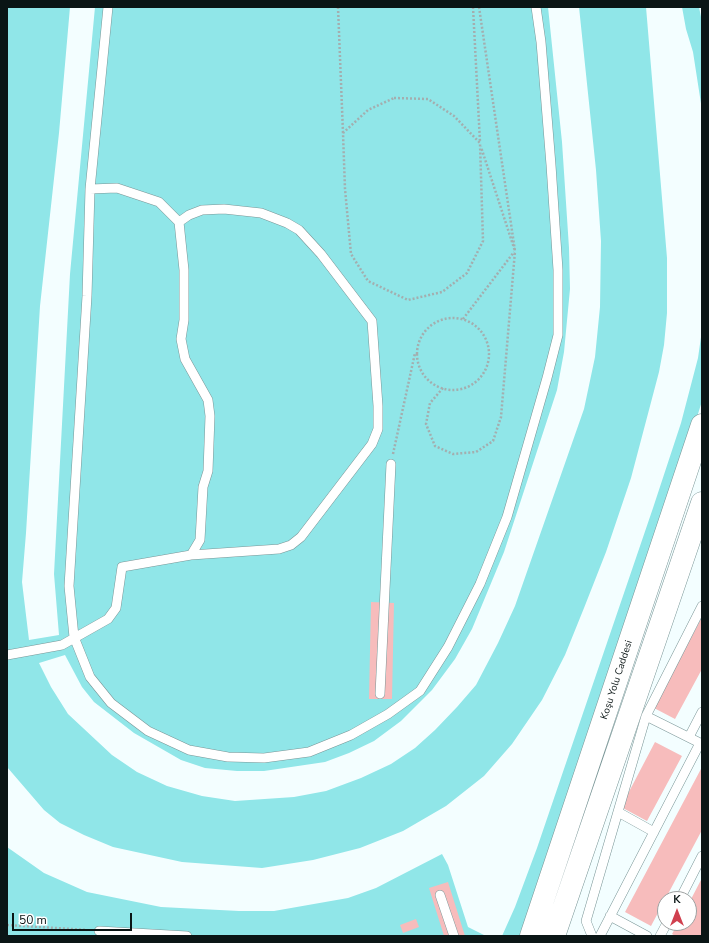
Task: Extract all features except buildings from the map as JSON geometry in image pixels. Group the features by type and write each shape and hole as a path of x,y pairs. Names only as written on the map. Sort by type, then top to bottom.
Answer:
{"main road":[{"name":"Koşu Yolu Caddesi","path":"531,936 702,425"},
{"path":"554,936 702,503"}],"lane":[{"path":"108,7 90,189 87,296 69,586 74,637 90,677 111,703 148,731 189,750 228,757 264,758 309,752 351,736 388,714 420,691 448,647 480,584 507,517 548,378 558,335 558,270 551,165 536,7"},
{"path":"90,189 117,188 159,202 179,222 184,270 184,320 181,339 185,359 208,400 210,416 208,471 204,487 200,540 191,554"},
{"path":"7,655 62,645 108,619 116,608 122,567 191,554 279,550 291,545 301,537 372,444 378,429 378,406 372,322 321,254 299,230 287,223 261,213 224,209 202,210 189,215 179,222"},
{"path":"380,694 390,464"},
{"path":"592,936 586,921 646,716 702,606"},
{"path":"689,737 702,712"},
{"path":"600,936 701,743 646,716"},
{"path":"618,812 654,832"},
{"path":"684,891 702,856"},
{"path":"440,895 454,936"},
{"path":"610,916 647,936"},
{"path":"99,931 187,936"}],"path":[{"path":"338,7 345,189 351,254 368,281 408,300 442,292 467,273 483,241 473,7"},
{"path":"443,388 430,403 426,424 435,446 453,454 476,452 493,441 501,417 515,251 479,7"},
{"path":"343,133 368,110 394,98 428,99 454,116 480,143 515,251"},
{"path":"463,318 515,251"},
{"path":"390,464 417,347 421,335 429,326 440,320 451,317 463,318 474,324 483,332 488,343 490,355 488,366 482,377 473,385 461,389 443,388 428,380 420,371 417,359 417,347"},
{"path":"7,925 99,931"}],"shaded area":[{"path":"7,7 70,7 59,133 40,306 22,582 29,640 59,635 54,574 70,274 95,7 548,7 562,142 569,248 570,289 564,352 557,390 504,552 472,629 455,659 432,690 401,721 374,741 349,753 325,762 264,771 237,771 205,768 181,760 134,733 94,702 82,687 65,655 39,663 51,687 68,714 112,755 137,772 167,786 202,796 235,801 294,797 326,791 361,778 391,764 415,748 457,707 476,685 498,643 515,606 584,409 595,357 600,307 601,241 596,170 579,7 646,7 667,258 667,313 664,345 659,372 631,478 606,552 584,608 565,655 542,700 512,744 484,776 446,806 403,831 360,848 313,860 262,868 182,862 113,847 60,823 44,810 7,767"},
{"path":"682,7 699,7 702,22 702,110 693,52 686,29"},
{"path":"702,330 702,401 641,598 524,936 502,936 515,907 537,848 653,508 681,423 698,358"},
{"path":"7,847 44,873 87,892 161,907 239,911 274,911 348,898 376,888 442,854 448,865 468,927 486,936 7,936"}]}
